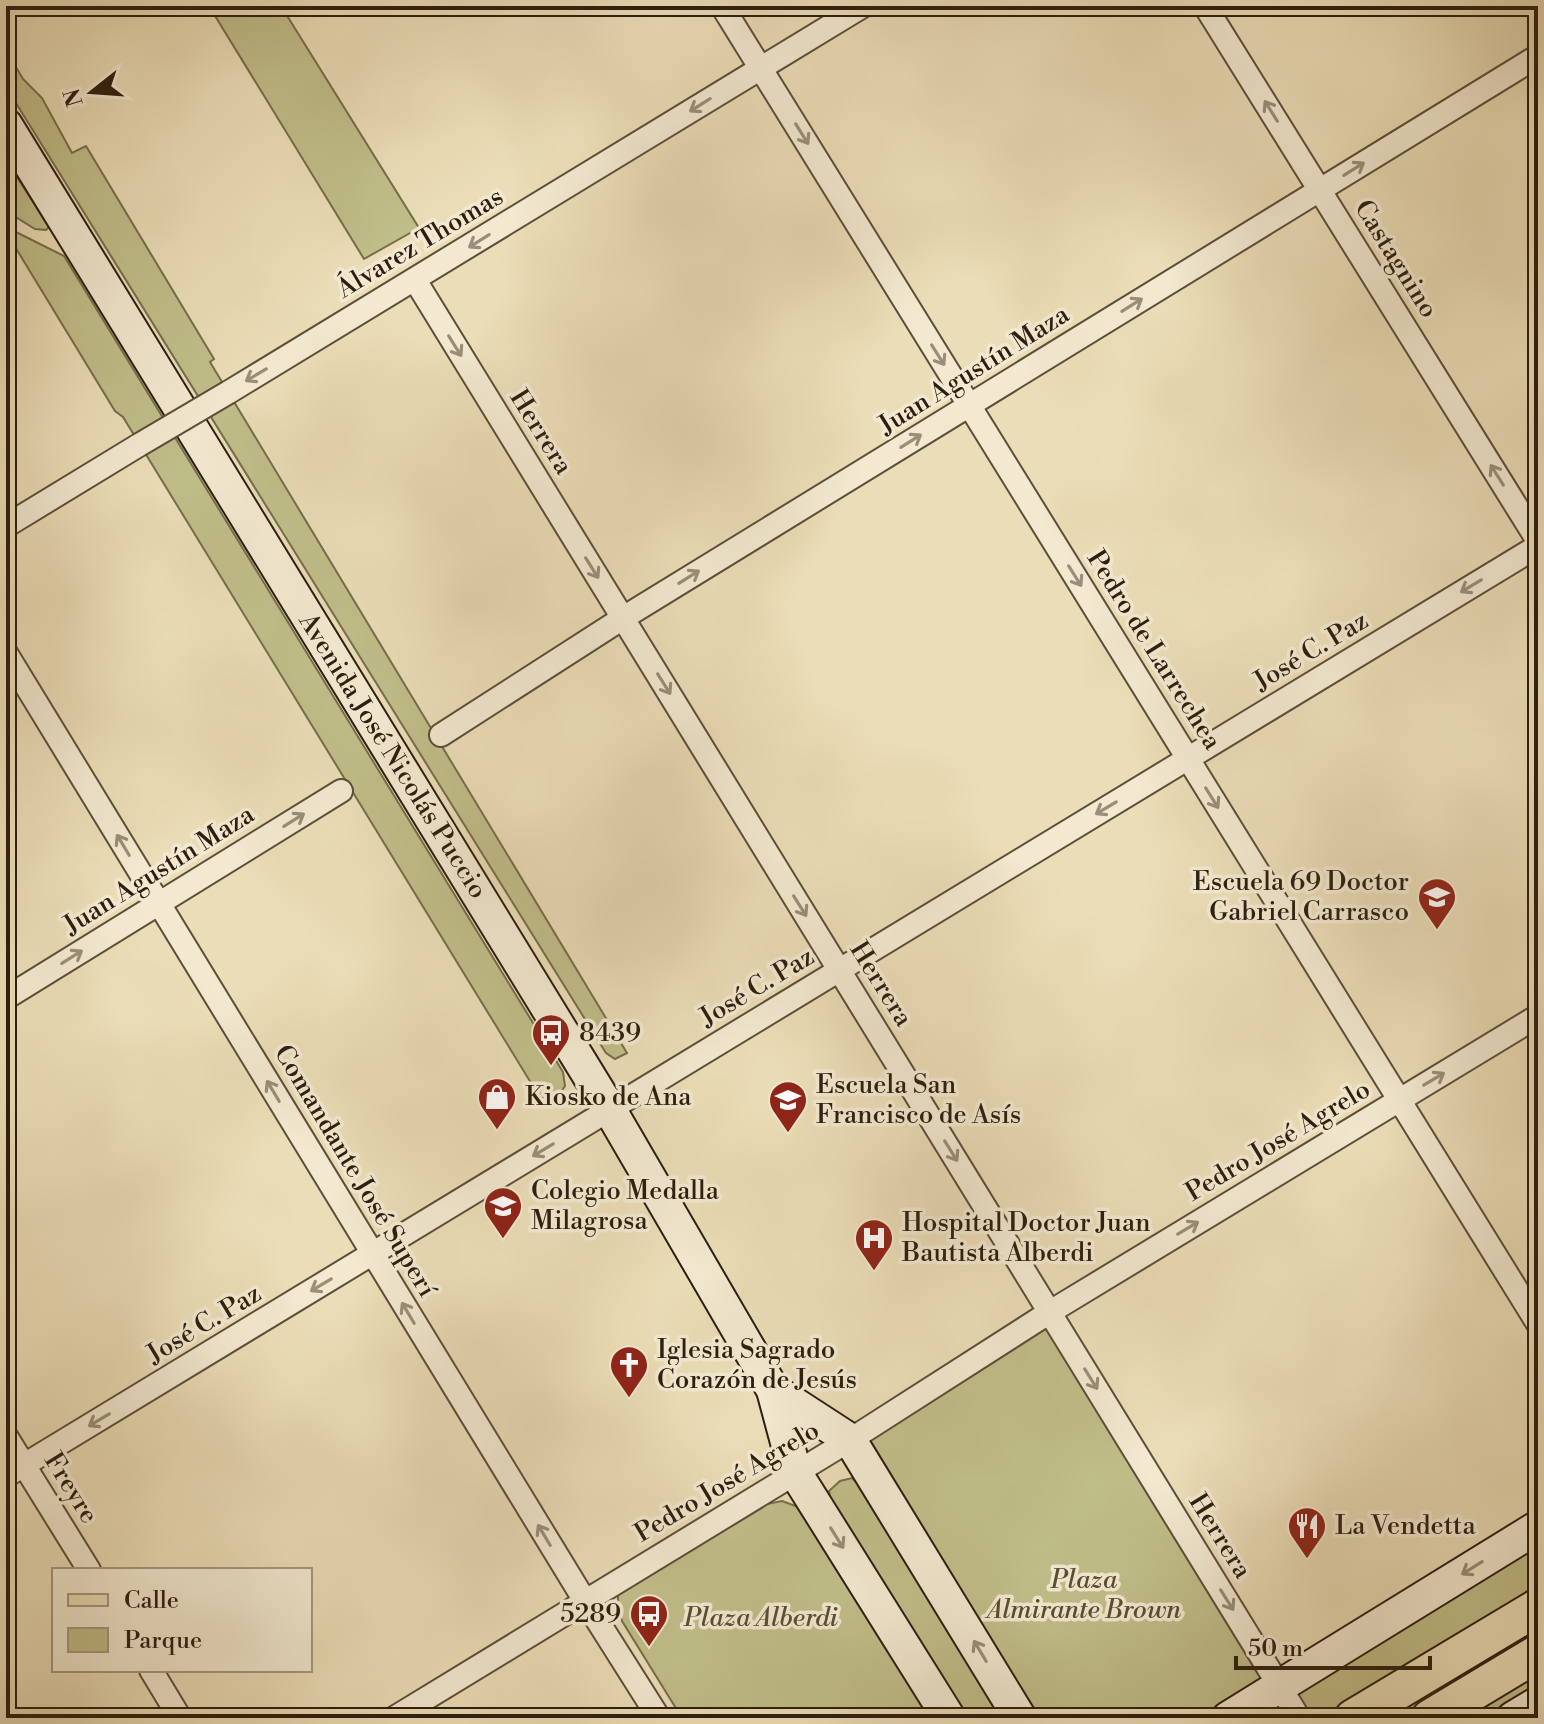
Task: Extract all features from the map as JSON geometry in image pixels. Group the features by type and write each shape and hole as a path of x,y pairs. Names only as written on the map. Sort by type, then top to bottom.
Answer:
{"main road":[{"path":"1353,1718 1538,1607"},
{"path":"1430,1718 1538,1653"}],"street":[{"name":"Pedro de Larrechea","path":"722,6 1538,1324"},
{"name":"Álvarez Thomas","path":"6,526 863,6"},
{"name":"Castagnino","path":"1205,6 1538,543"},
{"name":"Juan Agustín Maza","path":"441,735 623,618 1538,56"},
{"name":"Avenida José Nicolás Puccio","path":"6,125 610,1110 773,1390 795,1472 949,1718"},
{"name":"Herrera","path":"415,280 1299,1718"},
{"name":"José C. Paz","path":"15,1471 1538,543"},
{"name":"Comandante José Superí","path":"6,653 659,1718"},
{"name":"Juan Agustín Maza","path":"6,998 341,791"},
{"name":"Pedro José Agrelo","path":"394,1718 850,1440 1050,1312 1538,1016"},
{"name":"Avenida José Nicolás Puccio","path":"773,1390 850,1440 1020,1718"},
{"name":"Freyre","path":"6,1436 15,1471 88,1568"},
{"path":"1228,1718 1538,1527"},
{"path":"152,1672 180,1718"},
{"path":"1513,1718 1538,1703"}],"green space":[{"path":"209,6 281,6 419,228 364,259"},
{"path":"6,50 23,79 42,98 72,153 86,146 214,359 210,362 627,1053 615,1059 606,1053 6,87"},
{"path":"6,160 49,227 46,230 35,229 6,211"},
{"path":"12,230 64,256 563,1072 565,1086 559,1095 548,1099 539,1096 123,417 115,411 6,232"},
{"name":"Plaza Almirante Brown","path":"1050,1312 1280,1686 1538,1527 1538,1703 1513,1718 1020,1718 850,1440"},
{"path":"852,1478 861,1487 1003,1718 963,1718 831,1502 829,1491 840,1481"},
{"name":"Plaza Alberdi","path":"782,1501 801,1508 937,1718 682,1718 622,1621 618,1594 762,1505"}],"place":[{"name":"Escuela 69 Doctor Gabriel Carrasco","path":"1437,931"},
{"name":"8439","path":"551,1067"},
{"name":"Kiosko de Ana","path":"497,1131"},
{"name":"Escuela San Francisco de Asís","path":"788,1134"},
{"name":"Colegio Medalla Milagrosa","path":"503,1240"},
{"name":"Hospital Doctor Juan Bautista Alberdi","path":"874,1272"},
{"name":"Iglesia Sagrado Corazón de Jesús","path":"629,1399"},
{"name":"La Vendetta","path":"1307,1560"},
{"name":"5289","path":"649,1648"}]}
